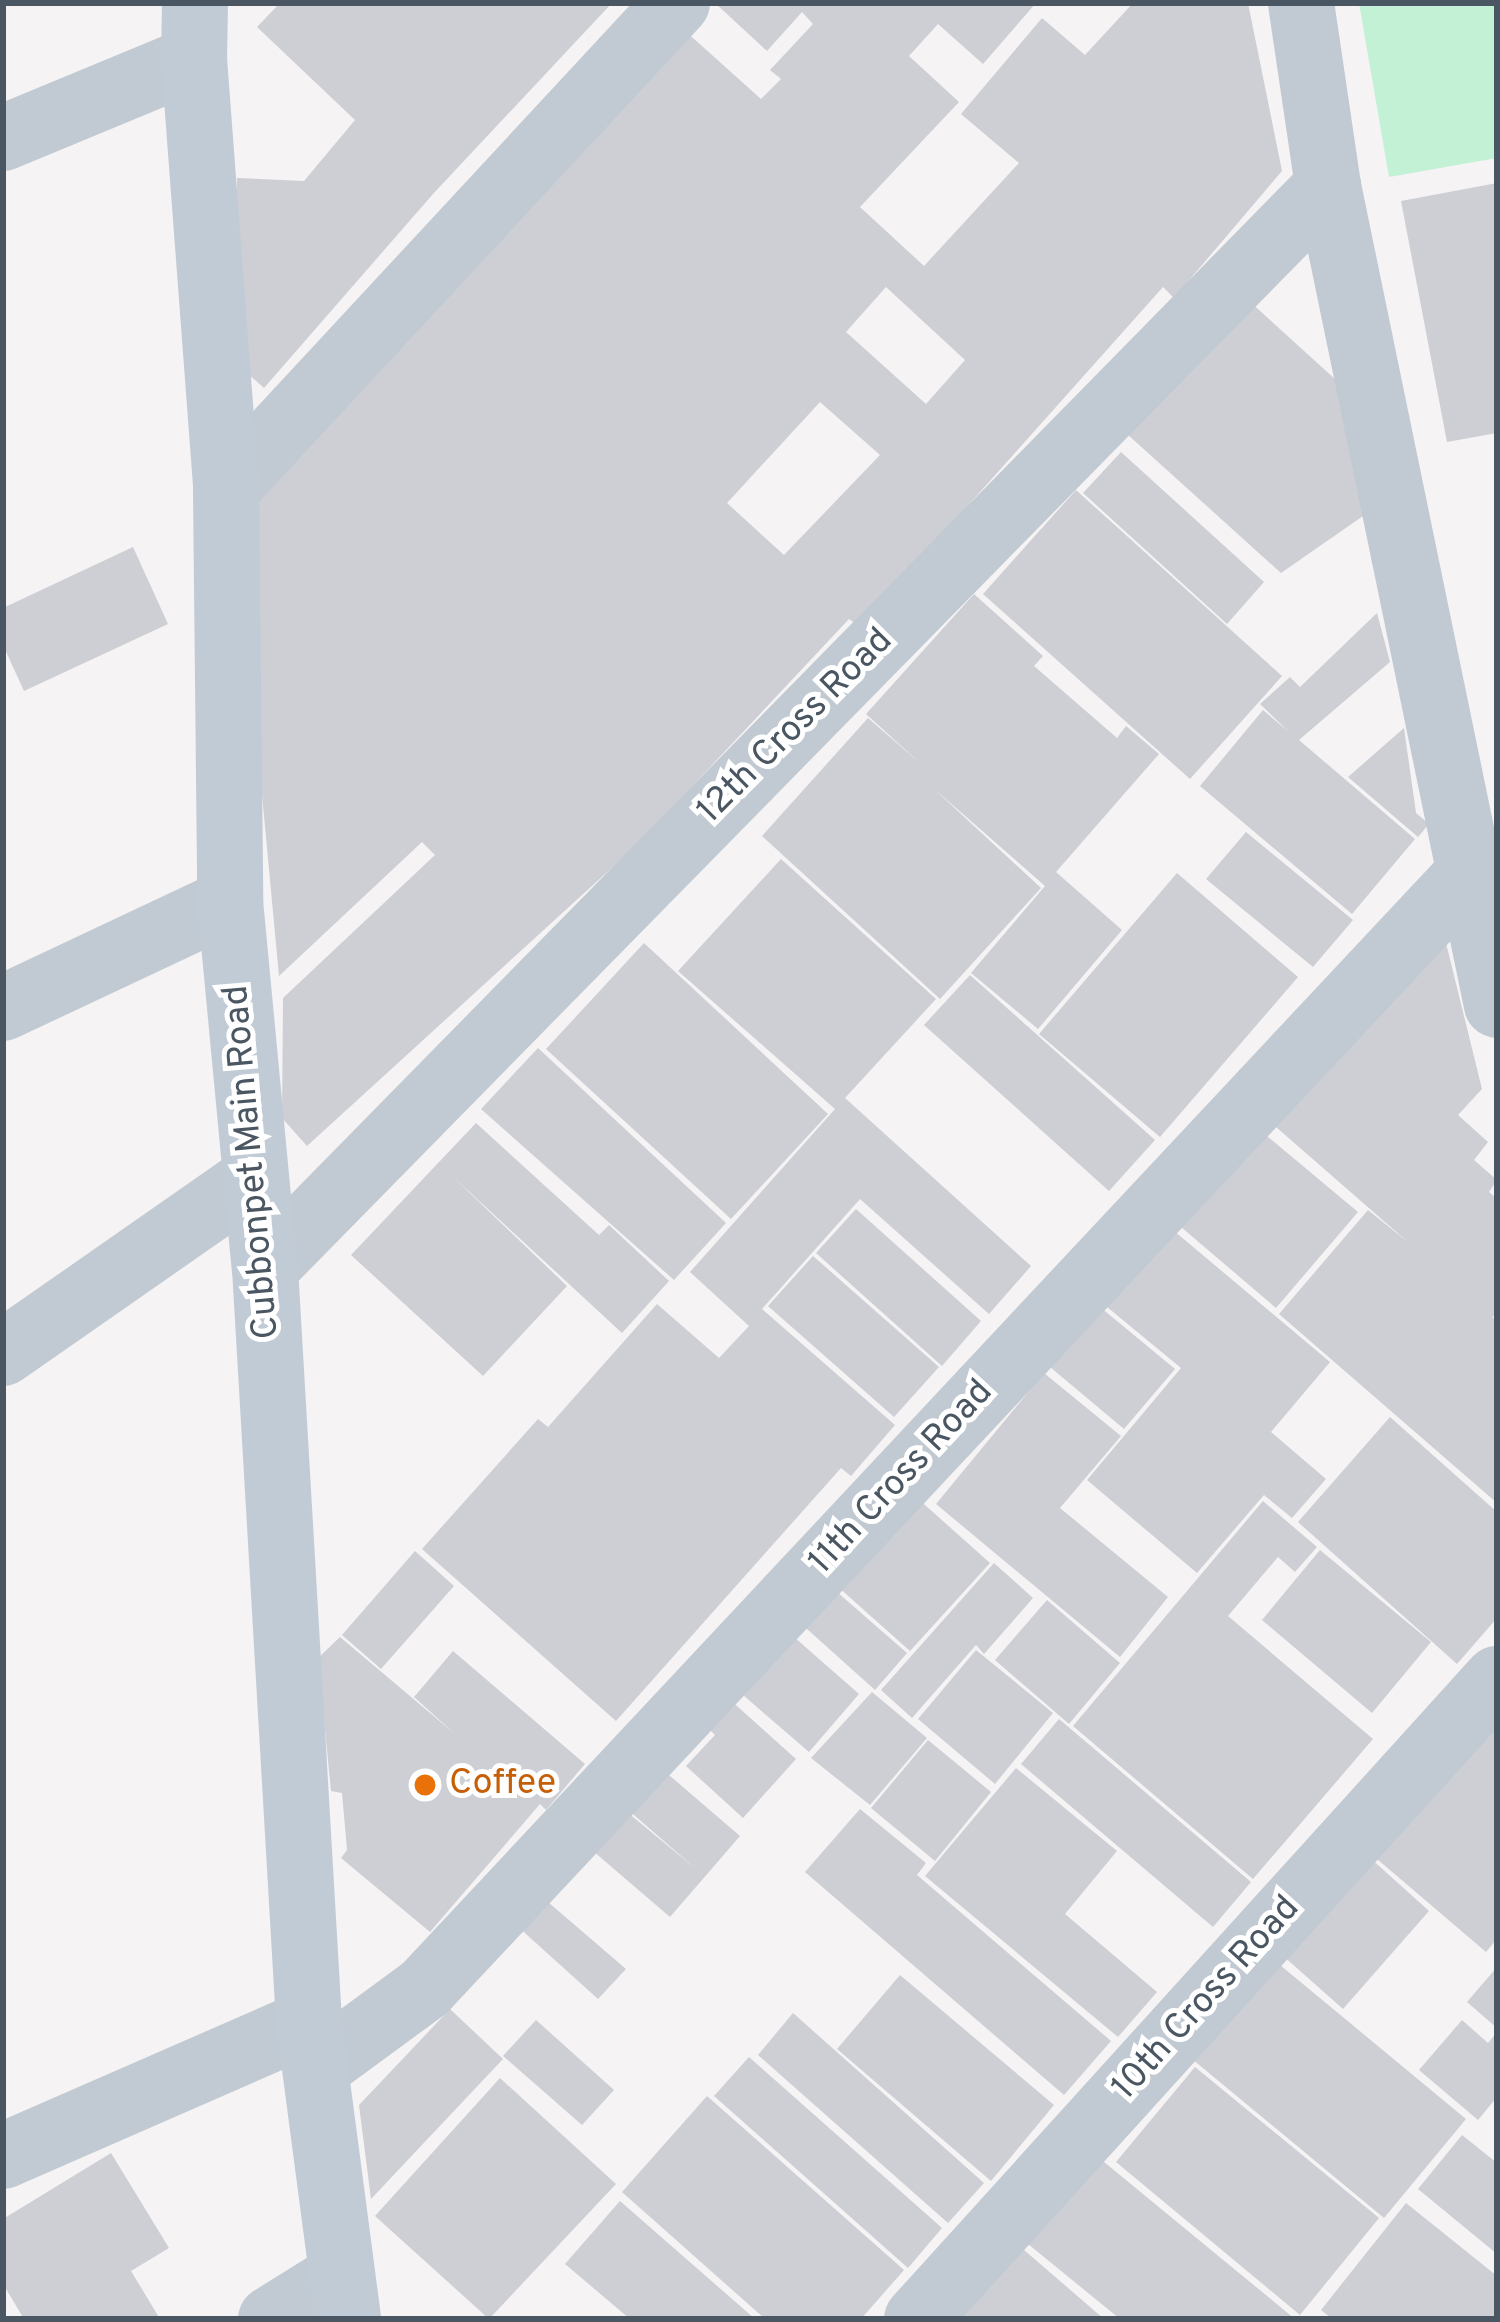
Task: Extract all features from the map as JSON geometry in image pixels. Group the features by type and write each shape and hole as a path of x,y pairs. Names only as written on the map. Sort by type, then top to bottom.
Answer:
{"street":[{"path":"226,488 677,3"},
{"path":"1301,3 1328,186 1497,1005"},
{"path":"3,138 194,31"},
{"name":"Cubbonpet Main Road","path":"194,31 226,488 230,902 265,1268 314,2044 344,2297"},
{"name":"12th Cross Road","path":"265,1268 1328,186"},
{"name":"11th Cross Road","path":"3,2156 314,2044 425,1988 1470,872"},
{"path":"3,1009 230,902"},
{"path":"3,1353 255,1177"},
{"name":"10th Cross Road","path":"917,2319 1497,1679"},
{"path":"272,2319 344,2297"}],"green space":[{"path":"1359,3 1497,3 1497,158 1389,177"}],"building":[{"path":"280,3 612,3 433,194 264,388 237,364 237,178 304,181 355,120 257,27"},
{"path":"715,3 1036,3 983,64 938,24 909,56 959,102 860,207 924,266 1019,163 961,114 1042,18 1085,55 1133,3 1248,3 1282,171 1174,298 1163,287 947,529 856,624 849,619 638,844 307,1146 282,1118 283,998 435,855 422,842 279,976 236,517 683,29 761,99 781,79 770,70 813,24 802,12 767,51","holes":["886,287 965,360 926,404 846,332","820,402 880,455 784,555 727,503"]},
{"path":"1497,183 1497,433 1447,442 1401,201"},
{"path":"1248,300 1336,380 1363,516 1281,573 1127,434"},
{"path":"1121,452 1264,582 1227,624 1083,493"},
{"path":"1076,490 1282,676 1190,779 983,594"},
{"path":"133,547 168,624 24,691 3,645 3,608"},
{"path":"974,594 1043,656 1034,666 1117,738 1126,726 1159,754 1056,872 1122,930 1038,1029 971,973 1045,886 932,787 1041,888 940,999 762,836 868,718 921,764 866,714"},
{"path":"1377,613 1390,662 1299,740 1415,839 1352,914 1200,786 1263,710 1289,732 1260,704 1290,677 1300,687"},
{"path":"1404,728 1416,813 1429,824 1418,837 1348,777"},
{"path":"1246,832 1353,920 1313,967 1206,879"},
{"path":"781,859 936,999 845,1098 1031,1266 989,1314 860,1199 762,1309 895,1425 851,1476 841,1468 616,1721 422,1549 538,1419 548,1427 657,1304 719,1358 749,1326 690,1272 835,1109 678,971"},
{"path":"1177,873 1298,977 1160,1137 1039,1034"},
{"path":"644,943 828,1114 731,1219 546,1049"},
{"path":"1446,943 1482,1089 1458,1115 1488,1142 1474,1160 1497,1180 1489,1192 1497,1199 1497,1315 1492,1317 1497,1321 1497,1503 1279,1314 1368,1210 1409,1243 1269,1121"},
{"path":"970,975 1155,1140 1109,1191 924,1025"},
{"path":"538,1048 726,1223 674,1280 481,1109"},
{"path":"476,1123 599,1235 609,1225 669,1281 622,1333 451,1175 567,1286 483,1376 351,1255"},
{"path":"1255,1126 1358,1212 1276,1308 1174,1221"},
{"path":"856,1209 981,1321 942,1366 816,1253"},
{"path":"1167,1225 1330,1362 1271,1432 1326,1479 1292,1518 1264,1495 1197,1573 1087,1480 1181,1368 1101,1302"},
{"path":"813,1256 939,1367 894,1417 768,1306"},
{"path":"1094,1302 1175,1369 1124,1429 1044,1362"},
{"path":"1044,1373 1121,1436 1060,1508 1168,1597 1120,1657 936,1504"},
{"path":"1390,1417 1497,1512 1497,1618 1457,1664 1298,1522"},
{"path":"916,1497 990,1563 910,1651 837,1586"},
{"path":"1263,1501 1317,1547 1295,1572 1278,1557 1228,1616 1373,1739 1253,1879 1073,1726"},
{"path":"1320,1550 1431,1642 1372,1713 1262,1620"},
{"path":"415,1551 454,1586 381,1669 342,1635"},
{"path":"994,1563 1033,1598 984,1654 976,1645 912,1718 881,1690"},
{"path":"829,1585 907,1653 875,1690 797,1620"},
{"path":"1047,1600 1120,1663 1069,1724 995,1660"},
{"path":"340,1637 455,1734 414,1697 453,1651 585,1764 546,1810 540,1804 430,1932 341,1858 347,1850 342,1793 331,1791 318,1658"},
{"path":"794,1637 859,1694 809,1752 743,1695"},
{"path":"976,1650 1053,1713 995,1784 918,1719"},
{"path":"872,1692 927,1738 870,1805 811,1758"},
{"path":"728,1698 796,1759 743,1818 686,1766 715,1735 705,1725"},
{"path":"1059,1719 1251,1882 1213,1927 1021,1764"},
{"path":"1497,1720 1497,1939 1486,1952 1370,1853"},
{"path":"928,1740 991,1792 935,1861 871,1808"},
{"path":"1016,1768 1117,1851 1065,1914 1157,1992 1118,2037 925,1876"},
{"path":"662,1769 740,1836 670,1917 593,1851 627,1812 696,1869 627,1809"},
{"path":"860,1809 926,1863 917,1875 1111,2041 1064,2095 805,1872"},
{"path":"1368,1856 1429,1911 1343,2009 1281,1954"},
{"path":"541,1896 626,1969 598,1999 516,1925"},
{"path":"1274,1960 1466,2119 1384,2218 1192,2059"},
{"path":"1497,1967 1497,2028 1467,2002"},
{"path":"900,1975 1054,2105 991,2181 837,2049"},
{"path":"450,2009 503,2059 371,2199 359,2105"},
{"path":"793,2013 984,2183 948,2223 758,2055"},
{"path":"536,2020 614,2090 582,2125 503,2056"},
{"path":"1462,2020 1488,2043 1497,2032 1497,2097 1478,2120 1419,2070"},
{"path":"749,2057 942,2228 908,2268 714,2096"},
{"path":"1195,2067 1379,2218 1300,2315 1116,2162"},
{"path":"500,2078 616,2184 489,2319 375,2216"},
{"path":"707,2096 904,2270 861,2319 765,2319 622,2192"},
{"path":"1462,2135 1497,2163 1497,2254 1418,2189"},
{"path":"111,2153 169,2248 131,2271 160,2319 24,2319 3,2284 3,2219"},
{"path":"1098,2157 1295,2319 1120,2319 1028,2244"},
{"path":"620,2201 755,2319 630,2319 565,2264"},
{"path":"1406,2203 1497,2276 1497,2319 1332,2319 1321,2310"},
{"path":"1016,2243 1104,2319 951,2319"}],"place":[{"name":"Coffee","path":"425,1785"}]}
